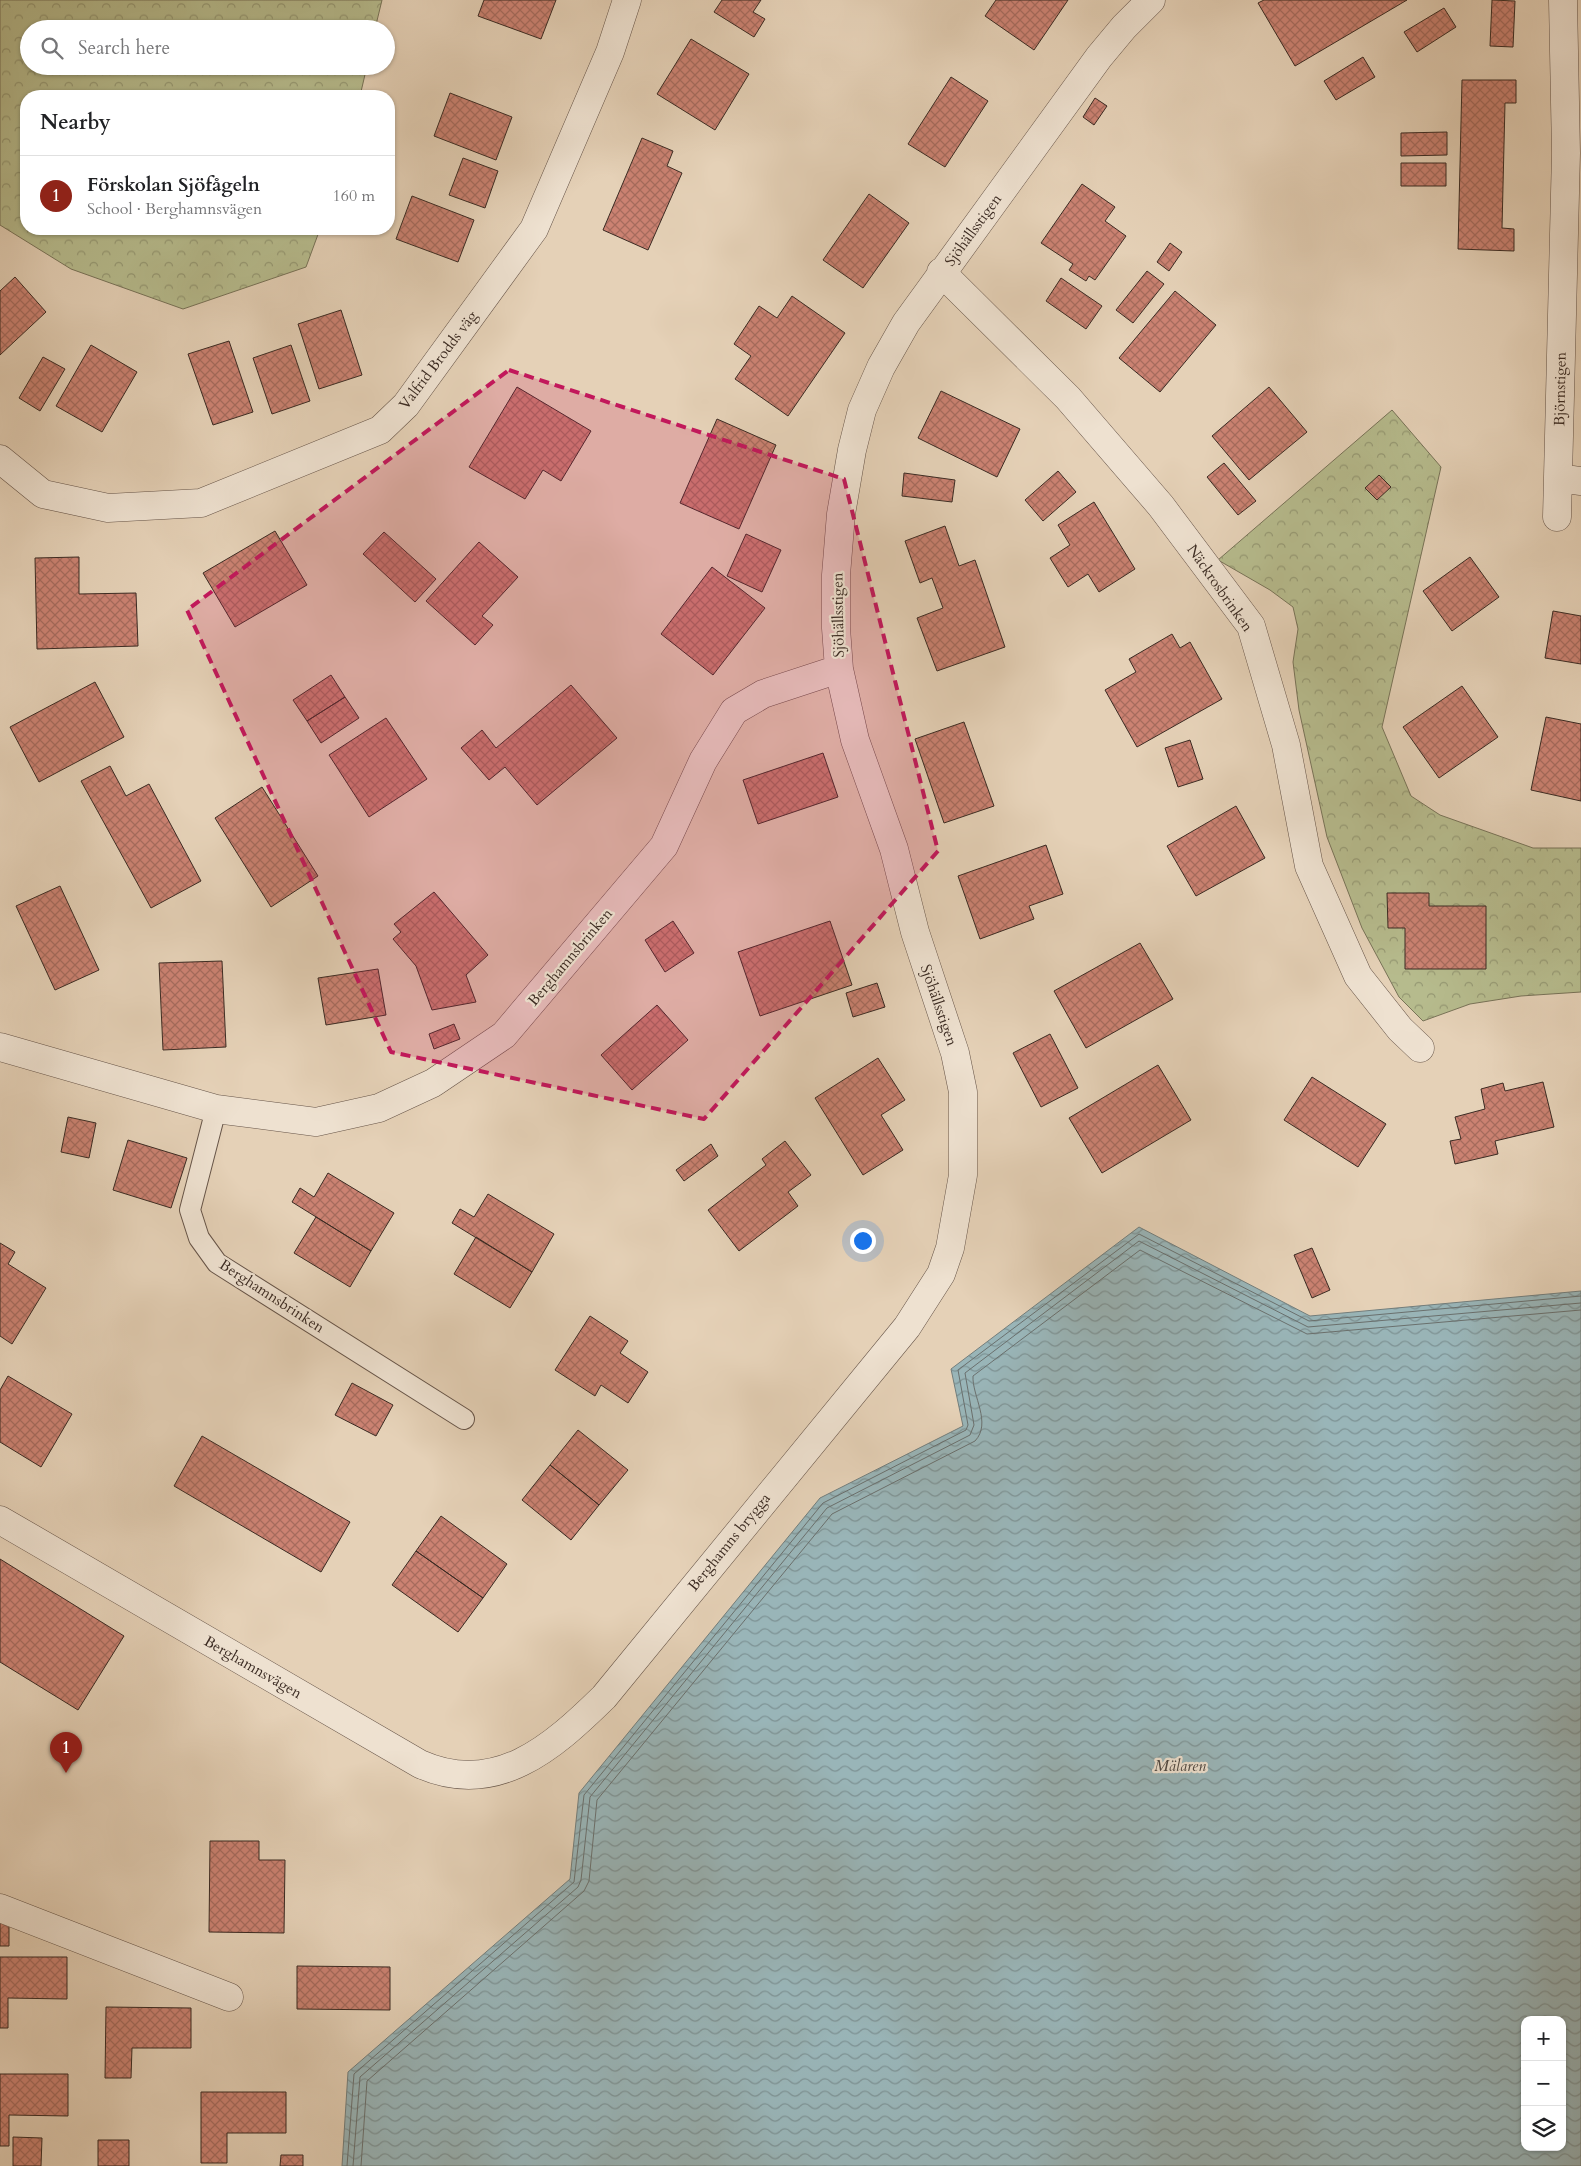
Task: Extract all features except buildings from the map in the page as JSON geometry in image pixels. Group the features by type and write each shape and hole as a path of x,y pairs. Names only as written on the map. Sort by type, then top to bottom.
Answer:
{"street":[{"name":"Valfrid Brodds väg","path":"0,459 43,494 108,508 155,507 201,503 380,430 406,405 534,229 610,52 627,0"},
{"name":"Sjöhällsstigen","path":"925,1300 940,1274 950,1248 956,1216 963,1175 963,1092 955,1053 915,932 894,849 855,740 839,669 836,628 836,575 841,514 854,442 862,410 881,367 906,323 941,272 1099,57 1124,27 1151,0"},
{"name":"Björnstigen","path":"1557,517 1570,479 1563,0"},
{"name":"Näckrosbrinken","path":"941,272 1074,405 1161,506 1251,626 1286,745 1309,866 1358,976 1400,1029 1420,1048"},
{"name":"Berghamnsbrinken","path":"3,1048 216,1109 316,1122 379,1108 434,1083 504,1035 664,846 703,761 734,711 763,694 839,669"},
{"name":"Berghamns brygga","path":"516,1766 570,1730 604,1697 907,1327 925,1300"},
{"name":"Berghamnsvägen","path":"0,1520 420,1764 436,1771 458,1776 493,1772 516,1766"},
{"path":"0,1908 229,1997"}],"lane":[{"name":"Berghamnsbrinken","path":"216,1109 190,1210 199,1238 217,1263 464,1419"}],"highlighted area":[{"path":"509,370 844,479 938,851 704,1119 391,1052 187,610"}],"green space":[{"path":"0,0 382,0 377,20 20,20 20,75 365,75 361,90 20,90 20,235 318,235 306,267 183,309 71,269 0,225"},
{"path":"1392,410 1441,467 1382,727 1411,796 1440,815 1533,848 1581,848 1581,992 1521,996 1470,1004 1423,1021 1399,997 1362,928 1327,837 1299,710 1293,662 1298,629 1293,607 1270,590 1218,560"}],"water":[{"name":"Mälaren","path":"1139,1227 1310,1316 1581,1291 1581,2166 342,2166 348,2072 570,1879 579,1793 820,1498 963,1426 951,1369"}],"place":[{"name":"Förskolan Sjöfågeln","path":"66,1773"}]}
